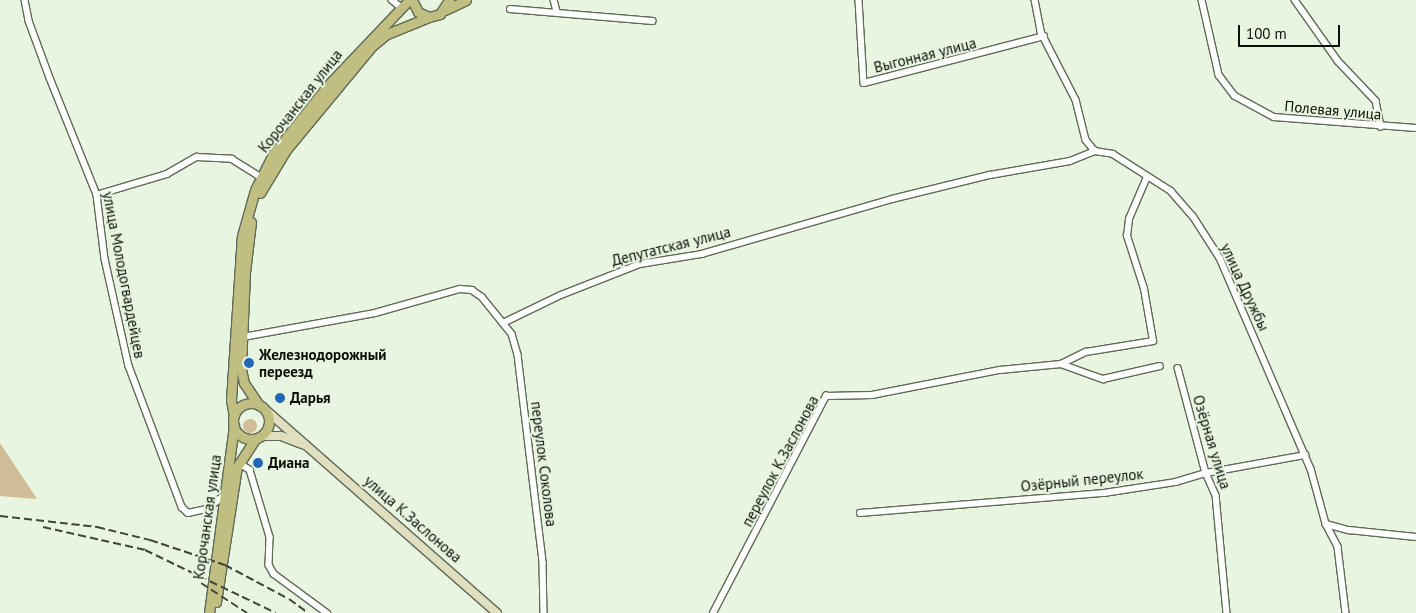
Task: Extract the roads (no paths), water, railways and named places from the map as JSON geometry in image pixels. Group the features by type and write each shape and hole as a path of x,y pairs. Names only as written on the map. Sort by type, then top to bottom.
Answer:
{"main road":[{"name":"Корочанская улица","path":"209,613 234,421 231,400 242,236 261,176 277,149 328,85 367,40 410,0"},
{"path":"410,0 418,12 429,17"},
{"path":"445,10 449,0"},
{"path":"445,10 466,0"},
{"name":"Корочанская улица","path":"259,405 242,376 248,236 260,192 273,167 372,46 386,34 445,10"},
{"path":"244,405 259,405 267,411 269,424 259,437 242,437 234,421 244,405"},
{"name":"Корочанская улица","path":"215,613 238,463 259,437"}],"street":[{"name":"улица Молодогвардейцев","path":"25,0 29,21 50,78 97,195 106,259 129,366 182,508 188,513 207,509 224,495"},
{"path":"392,0 402,8"},
{"path":"554,0 557,11"},
{"name":"Выгонная улица","path":"859,0 864,83 1044,36"},
{"path":"1035,0 1044,36 1076,100 1086,140 1096,151"},
{"name":"Полевая улица","path":"1202,0 1219,74 1235,96 1274,117 1381,127 1416,128"},
{"path":"1295,0 1338,61 1376,100 1381,127"},
{"path":"510,9 557,11 652,21"},
{"name":"улица Дружбы","path":"1096,151 1114,154 1171,192 1182,204 1220,258 1305,455 1326,524 1338,548 1346,613"},
{"name":"Депутатская улица","path":"503,323 570,291 640,264 702,254 892,199 990,175 1070,162 1096,151"},
{"path":"97,195 167,174 197,157 232,159 261,176"},
{"name":"переулок К.Заслонова","path":"713,613 826,396 872,395 1000,370 1061,364 1086,352 1153,341 1144,290 1127,236 1129,219 1147,177"},
{"path":"243,337 375,313 460,289 472,290 482,297 503,323"},
{"name":"переулок Соколова","path":"503,323 512,334 518,355 543,563 544,613"},
{"name":"переулок К.Заслонова","path":"1061,364 1102,378 1160,366"},
{"name":"Озёрная улица","path":"1178,368 1206,473 1216,495 1227,613"},
{"name":"улица К.Заслонова","path":"267,411 497,613"},
{"name":"улица К.Заслонова","path":"259,437 280,436 309,446"},
{"name":"Озёрный переулок","path":"860,514 1104,492 1176,482 1206,473 1305,455"},
{"path":"238,463 250,470 270,537 269,565 274,574 327,613"},
{"path":"1326,524 1349,530 1416,537"}],"railway":[{"path":"0,516 97,527 150,540 225,565 289,599 308,613"},
{"path":"43,527 145,550 276,613"},
{"path":"201,583 247,613"}],"place":[{"name":"Железнодорожный переезд","path":"249,363"},
{"name":"Дарья","path":"280,398"},
{"name":"Диана","path":"258,463"}]}
